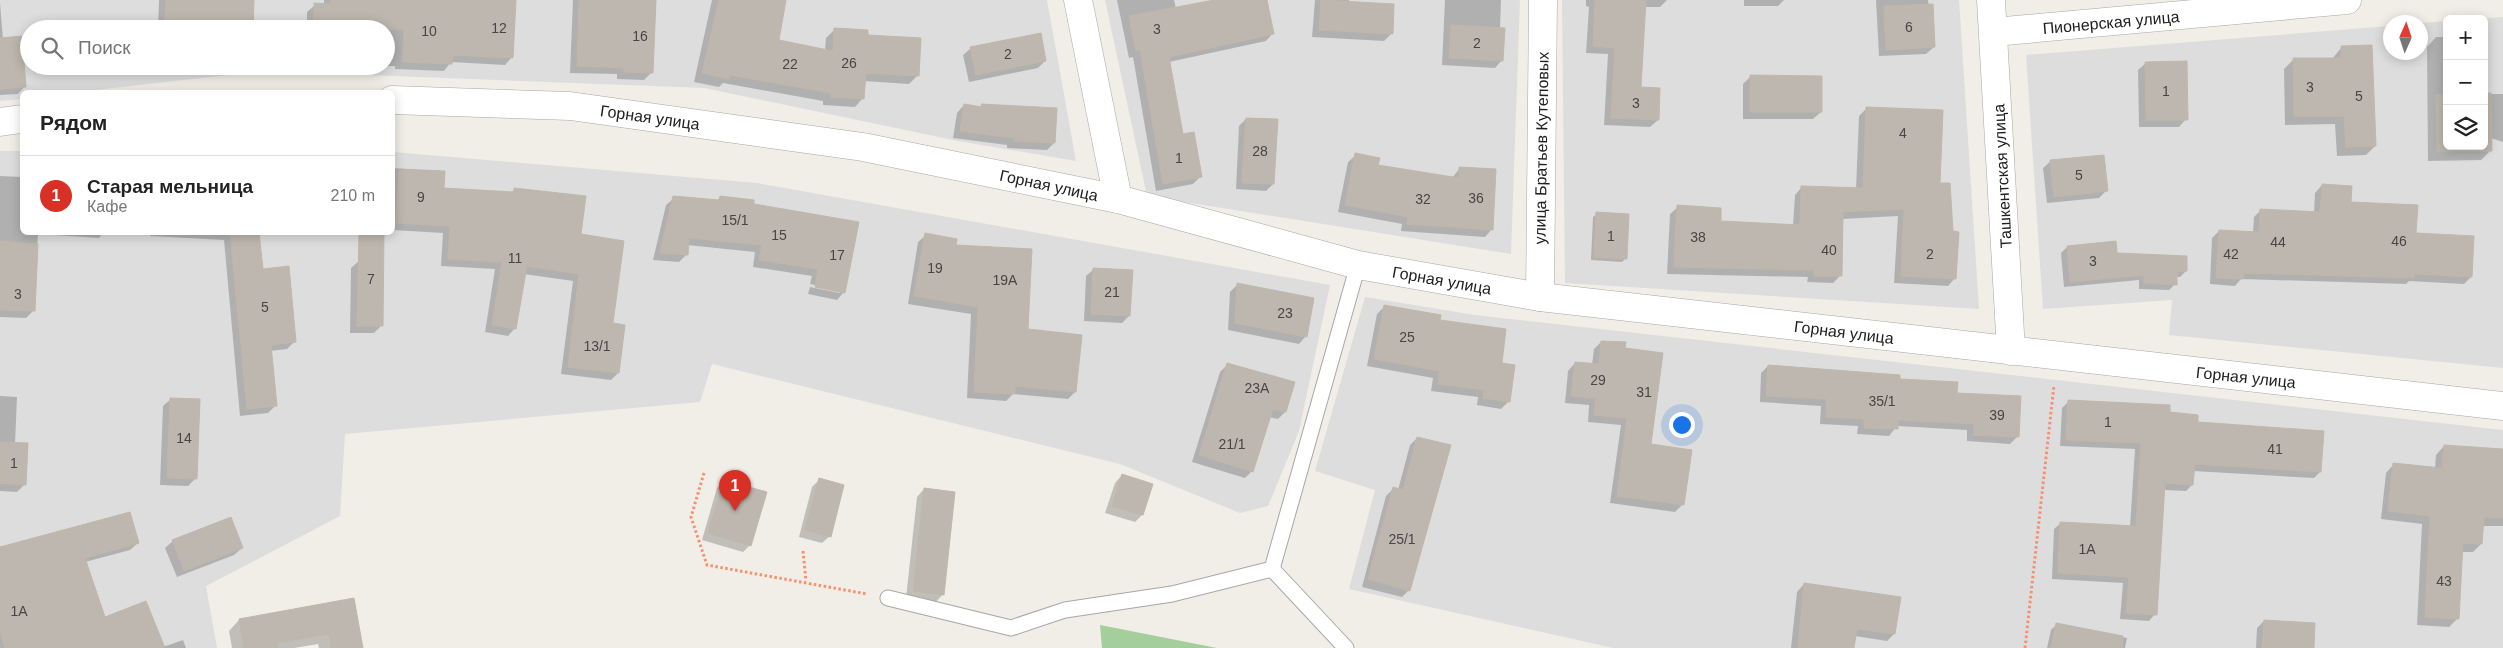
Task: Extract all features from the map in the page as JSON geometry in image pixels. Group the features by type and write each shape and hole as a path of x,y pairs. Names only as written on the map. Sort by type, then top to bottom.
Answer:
{"street":[{"path":"1078,0 1118,199"},
{"name":"улица Братьев Кутеповых","path":"1540,297 1543,0"},
{"name":"Ташкентская улица","path":"1991,0 2011,351"},
{"name":"Пионерская улица","path":"1994,32 2347,0"},
{"name":"Горная улица","path":"395,100 570,106 863,147 1118,199 1358,265 1540,297 2503,406"},
{"path":"0,122 20,119"}],"lane":[{"path":"1272,569 1358,265"},
{"path":"888,598 1010,628 1065,610 1172,594 1272,569"},
{"path":"1272,569 1346,648"}],"path":[{"path":"2025,648 2057,356"},
{"path":"704,474 691,518 707,565 888,598"},
{"path":"803,551 806,582"}],"shaded area":[{"path":"0,0 1047,0 1076,161 958,141 704,88 367,75 395,75 395,20 20,20 20,75 228,75 96,90 20,90 20,99 0,101"},
{"path":"1105,0 1520,0 1511,254 1147,196"},
{"path":"1562,0 1959,0 1979,309 1565,283"},
{"path":"2503,17 2503,368 2169,335 2172,300 2043,309 2026,55 2383,27 2383,60 2428,60 2428,22 2443,21 2443,150 2488,150 2488,18"},
{"path":"0,151 20,151 20,235 395,235 395,152 757,183 1330,285 1299,431 1268,506 1240,513 1120,464 712,364 700,402 345,434 340,516 206,586 217,648 0,648"},
{"path":"1365,297 1475,315 2503,430 2503,648 1613,648 1349,589 1375,490 1315,471"}],"green space":[{"path":"1100,625 1217,648 1102,648"}],"building":[{"path":"166,0 254,0 253,20 165,20"},
{"path":"331,0 516,0 513,58 453,55 452,64 402,62 404,29 395,29 395,20 314,20 314,3 331,4"},
{"path":"579,0 656,0 653,73 624,72 624,68 577,66"},
{"path":"719,0 786,0 779,40 833,51 834,28 868,30 868,35 921,38 919,76 866,73 864,99 831,97 831,93 730,75 729,79 702,73"},
{"path":"1214,0 1267,0 1274,34 1169,57 1183,134 1194,132 1202,177 1163,184 1140,50 1136,51 1129,16"},
{"path":"1321,0 1394,4 1393,34 1319,30"},
{"path":"1595,0 1646,0 1641,87 1660,88 1659,120 1611,118 1615,48 1593,46"},
{"path":"1933,4 1935,47 1886,50 1884,6"},
{"path":"1451,25 1505,28 1503,61 1449,58"},
{"path":"1041,33 1046,61 976,75 970,47"},
{"path":"20,36 20,75 25,75 26,87 0,89 0,38"},
{"path":"2372,45 2376,146 2346,147 2344,116 2294,116 2293,58 2341,58 2341,46"},
{"path":"2187,61 2188,120 2146,120 2145,62"},
{"path":"1750,75 1822,76 1822,112 1750,112"},
{"path":"2488,93 2491,93 2492,151 2437,152 2436,95 2443,94 2443,150 2488,150"},
{"path":"964,104 982,107 981,104 1057,108 1055,143 1014,141 1014,138 960,131"},
{"path":"1866,107 1943,110 1940,183 1950,183 1953,231 1959,232 1956,279 1901,276 1904,209 1843,212 1842,276 1814,276 1814,270 1674,267 1677,205 1721,208 1721,221 1800,225 1801,186 1863,188"},
{"path":"1246,118 1278,119 1274,184 1242,183"},
{"path":"1355,153 1380,158 1378,165 1459,178 1459,167 1496,169 1493,230 1407,224 1408,217 1345,205"},
{"path":"2104,155 2108,191 2054,197 2050,160"},
{"path":"399,169 445,171 444,188 514,192 514,188 586,196 581,234 624,241 613,323 625,325 619,373 568,367 579,274 527,266 516,329 492,325 502,262 448,259 450,226 396,223"},
{"path":"2322,184 2352,186 2351,202 2418,205 2416,233 2474,236 2472,277 2414,274 2414,278 2244,273 2243,279 2216,278 2219,230 2259,232 2260,209 2320,212"},
{"path":"673,196 719,200 720,196 754,200 754,204 859,222 845,293 815,287 818,269 759,260 762,245 689,238 688,255 660,253"},
{"path":"1596,212 1629,214 1627,259 1594,257"},
{"path":"925,233 957,239 956,245 1032,249 1028,329 1082,335 1076,392 1015,386 1015,394 974,392 978,307 914,296"},
{"path":"230,235 259,235 263,269 289,266 296,342 271,345 277,406 247,409"},
{"path":"359,235 384,235 383,326 357,326"},
{"path":"0,241 38,244 35,311 0,310"},
{"path":"2116,241 2117,253 2187,256 2187,271 2177,272 2177,285 2144,283 2144,275 2070,282 2067,246"},
{"path":"1093,268 1133,270 1130,316 1091,314"},
{"path":"1237,283 1314,298 1307,337 1235,323"},
{"path":"1384,305 1441,315 1440,320 1506,329 1502,363 1515,365 1510,402 1483,398 1484,390 1438,384 1440,371 1374,359"},
{"path":"1601,341 1626,342 1625,348 1663,353 1651,444 1692,450 1684,505 1617,496 1627,418 1594,415 1596,398 1571,396 1575,362 1599,364"},
{"path":"1227,363 1295,382 1286,412 1273,409 1253,472 1199,455"},
{"path":"1768,365 1900,375 1900,379 1958,382 1957,393 2021,396 2019,437 1973,435 1974,424 1898,420 1898,429 1864,428 1864,419 1826,417 1827,399 1766,396"},
{"path":"170,398 200,399 197,479 167,478"},
{"path":"2068,400 2170,405 2170,412 2198,415 2198,422 2324,431 2321,472 2195,464 2193,485 2165,483 2157,615 2126,613 2129,577 2058,573 2060,522 2136,526 2141,443 2066,440"},
{"path":"1417,437 1451,445 1410,591 1368,579 1393,487 1403,490"},
{"path":"0,442 28,443 26,485 0,483"},
{"path":"2444,445 2503,449 2503,518 2484,517 2482,544 2463,543 2459,619 2425,617 2430,516 2388,511 2393,463 2442,468"},
{"path":"1122,474 1153,484 1143,515 1112,506"},
{"path":"819,478 844,485 831,537 805,530"},
{"path":"724,480 767,492 751,546 708,533"},
{"path":"924,488 955,492 944,595 913,591"},
{"path":"130,512 139,543 85,558 105,617 146,601 165,648 5,648 0,632 0,547"},
{"path":"231,517 243,548 184,571 172,540"},
{"path":"1804,583 1901,597 1895,634 1857,629 1854,648 1798,648"},
{"path":"354,598 363,648 331,648 329,634 277,643 278,648 244,648 239,619"},
{"path":"2264,620 2315,623 2314,648 2262,648"},
{"path":"2056,623 2123,636 2122,648 2051,648"}],"place":[{"name":"Старая мельница","path":"735,511"}]}
